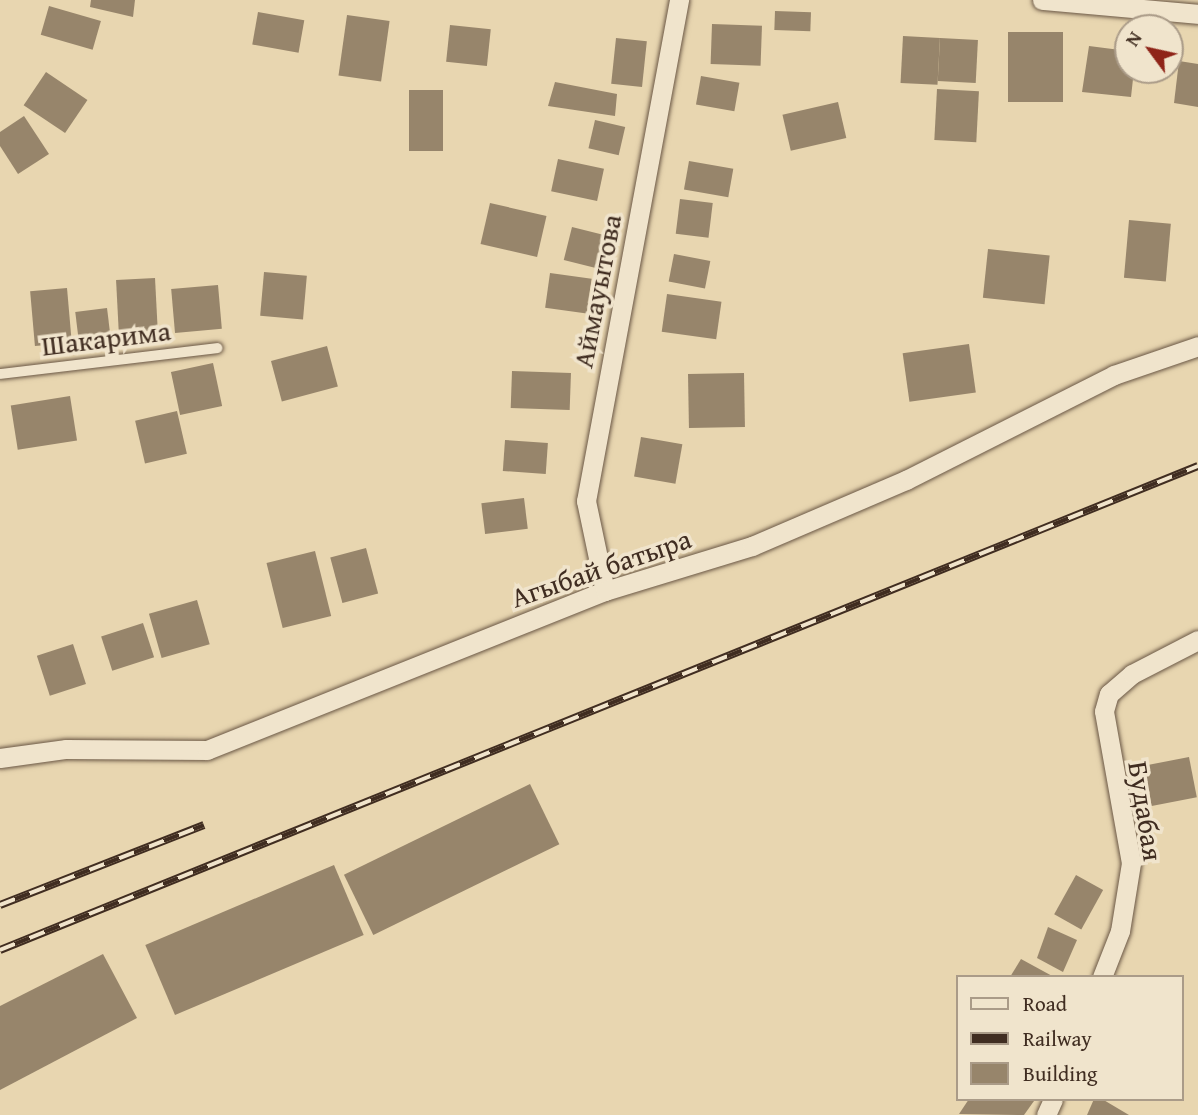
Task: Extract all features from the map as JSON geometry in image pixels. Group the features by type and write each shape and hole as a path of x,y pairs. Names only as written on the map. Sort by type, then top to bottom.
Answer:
{"street":[{"name":"Аймауытова","path":"605,591 586,500 679,0"},
{"path":"1042,0 1198,14"},
{"name":"Агыбай батыра","path":"0,758 66,749 207,750 605,591 752,546 906,480 1114,375 1198,346"},
{"name":"Будабая","path":"1103,975 1120,931 1131,863 1105,734 1109,694 1198,640"}],"lane":[{"name":"Шакарима","path":"0,374 216,348"}],"building":[{"path":"91,0 135,0 133,17 90,7"},
{"path":"49,6 101,21 93,50 41,35"},
{"path":"775,11 811,12 810,31 774,30"},
{"path":"258,12 304,20 299,53 252,44"},
{"path":"347,15 390,21 381,81 339,75"},
{"path":"712,24 762,26 761,66 711,64"},
{"path":"450,25 491,29 487,66 446,62"},
{"path":"1008,32 1063,32 1063,102 1008,102"},
{"path":"903,36 940,38 937,85 901,83"},
{"path":"616,38 647,41 642,87 611,84"},
{"path":"940,38 978,40 976,83 938,81"},
{"path":"1089,46 1114,49 1114,84 1132,84 1131,97 1082,92"},
{"path":"1184,62 1198,64 1198,107 1174,103 1176,84 1184,84"},
{"path":"46,72 87,100 65,133 24,105"},
{"path":"701,76 739,83 734,111 696,105"},
{"path":"555,82 617,94 615,116 548,106"},
{"path":"937,89 979,91 976,142 934,140"},
{"path":"409,90 443,90 443,151 409,151"},
{"path":"838,102 846,138 791,151 782,115"},
{"path":"24,116 49,154 18,174 0,146 0,132"},
{"path":"595,120 625,127 619,155 588,148"},
{"path":"558,159 604,169 597,201 551,191"},
{"path":"689,161 733,169 728,197 684,190"},
{"path":"680,199 713,203 708,238 676,234"},
{"path":"490,203 547,216 537,257 481,244"},
{"path":"1129,220 1171,224 1166,281 1124,278"},
{"path":"572,227 605,235 597,268 564,260"},
{"path":"988,249 1050,255 1045,304 983,298"},
{"path":"674,254 710,261 705,289 669,281"},
{"path":"264,272 307,276 303,320 260,316"},
{"path":"550,273 592,279 587,314 545,308"},
{"path":"155,278 158,339 119,341 116,280"},
{"path":"218,285 222,329 175,333 171,289"},
{"path":"67,288 72,343 35,346 30,291"},
{"path":"667,294 721,302 716,339 662,332"},
{"path":"107,308 111,342 79,346 75,312"},
{"path":"969,344 976,393 909,402 903,353"},
{"path":"327,346 338,387 282,402 271,361"},
{"path":"213,363 222,406 180,415 171,372"},
{"path":"512,371 571,373 570,410 511,408"},
{"path":"744,373 745,427 689,428 688,374"},
{"path":"70,396 77,440 18,450 11,405"},
{"path":"177,411 187,454 145,464 135,421"},
{"path":"641,437 682,444 675,484 634,476"},
{"path":"505,440 548,443 546,474 503,471"},
{"path":"524,498 528,529 485,534 481,503"},
{"path":"366,548 378,593 342,603 330,558"},
{"path":"315,551 331,616 283,628 266,563"},
{"path":"197,600 210,644 162,658 149,614"},
{"path":"143,623 154,657 112,671 101,637"},
{"path":"73,644 86,684 50,696 37,656"},
{"path":"1189,757 1197,797 1152,806 1144,766"},
{"path":"530,784 559,844 373,935 344,875"},
{"path":"334,865 364,935 175,1015 145,945"},
{"path":"1076,875 1103,890 1081,929 1054,914"},
{"path":"1048,927 1077,940 1063,972 1037,958"},
{"path":"103,954 137,1018 0,1090 0,1006"},
{"path":"1021,959 1050,975 1011,975"},
{"path":"968,1101 1034,1101 1024,1115 959,1114"},
{"path":"1093,1101 1105,1101 1129,1115 1087,1115"}],"railway":[{"path":"0,950 1198,466"},
{"path":"0,905 204,825"}]}
